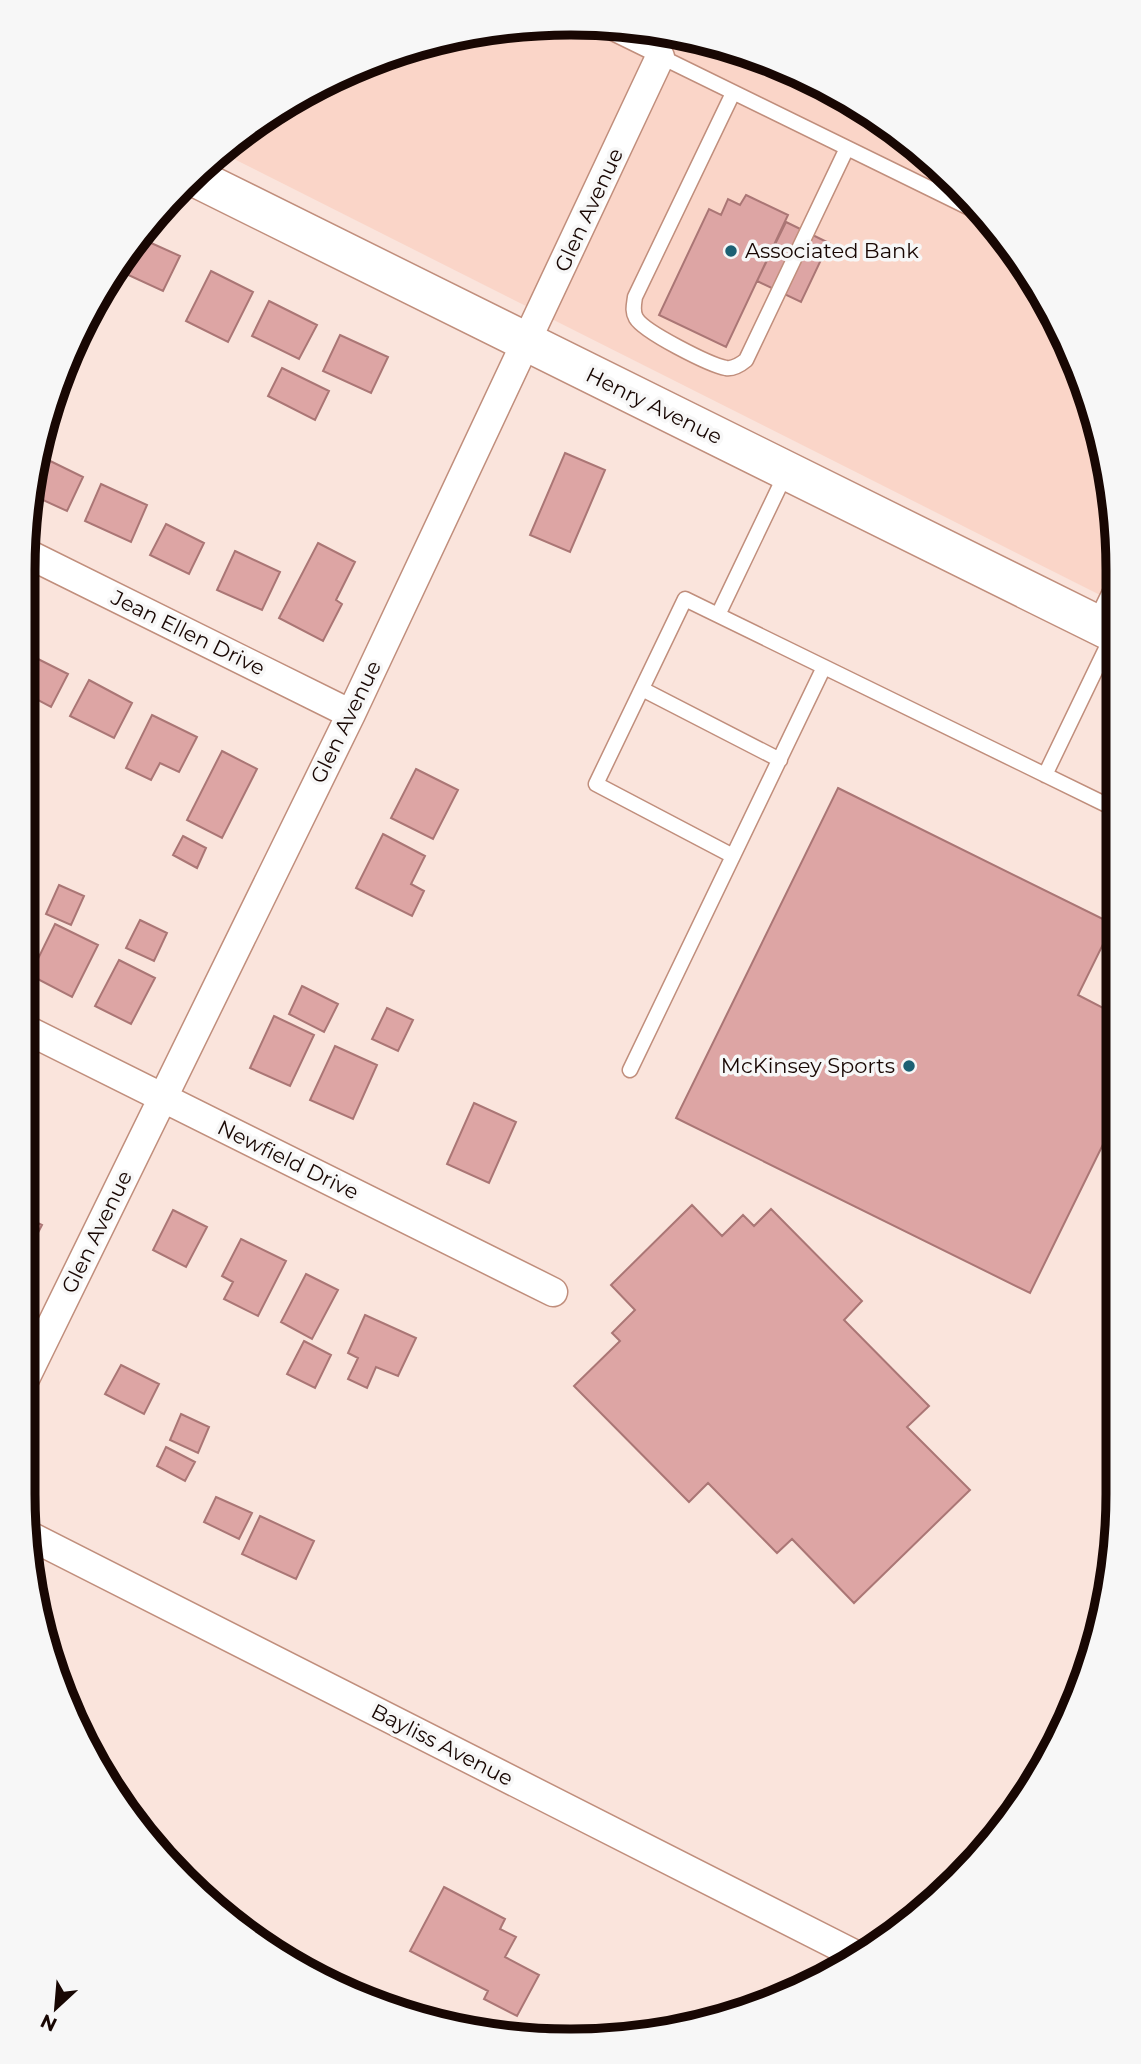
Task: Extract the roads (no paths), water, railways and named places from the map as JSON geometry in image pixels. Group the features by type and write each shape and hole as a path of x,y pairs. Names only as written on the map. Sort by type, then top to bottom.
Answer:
{"street":[{"name":"Glen Avenue","path":"35,1358 351,714 660,57"},
{"name":"Henry Avenue","path":"203,181 1106,630"},
{"name":"Jean Ellen Drive","path":"35,558 351,714"},
{"name":"Newfield Drive","path":"35,1034 553,1292"},
{"name":"Bayliss Avenue","path":"37,1540 848,1951"}],"lane":[{"path":"622,38 960,203"},
{"path":"733,93 635,297 633,312 645,329 724,368 740,365 751,354 847,148"},
{"path":"718,615 786,471"},
{"path":"733,856 596,784 685,599 1106,805"},
{"path":"1045,775 1106,632"},
{"path":"629,1070 824,667"},
{"path":"642,689 780,760"}],"place":[{"name":"Associated Bank","path":"731,251"},
{"name":"McKinsey Sports","path":"909,1066"}]}
